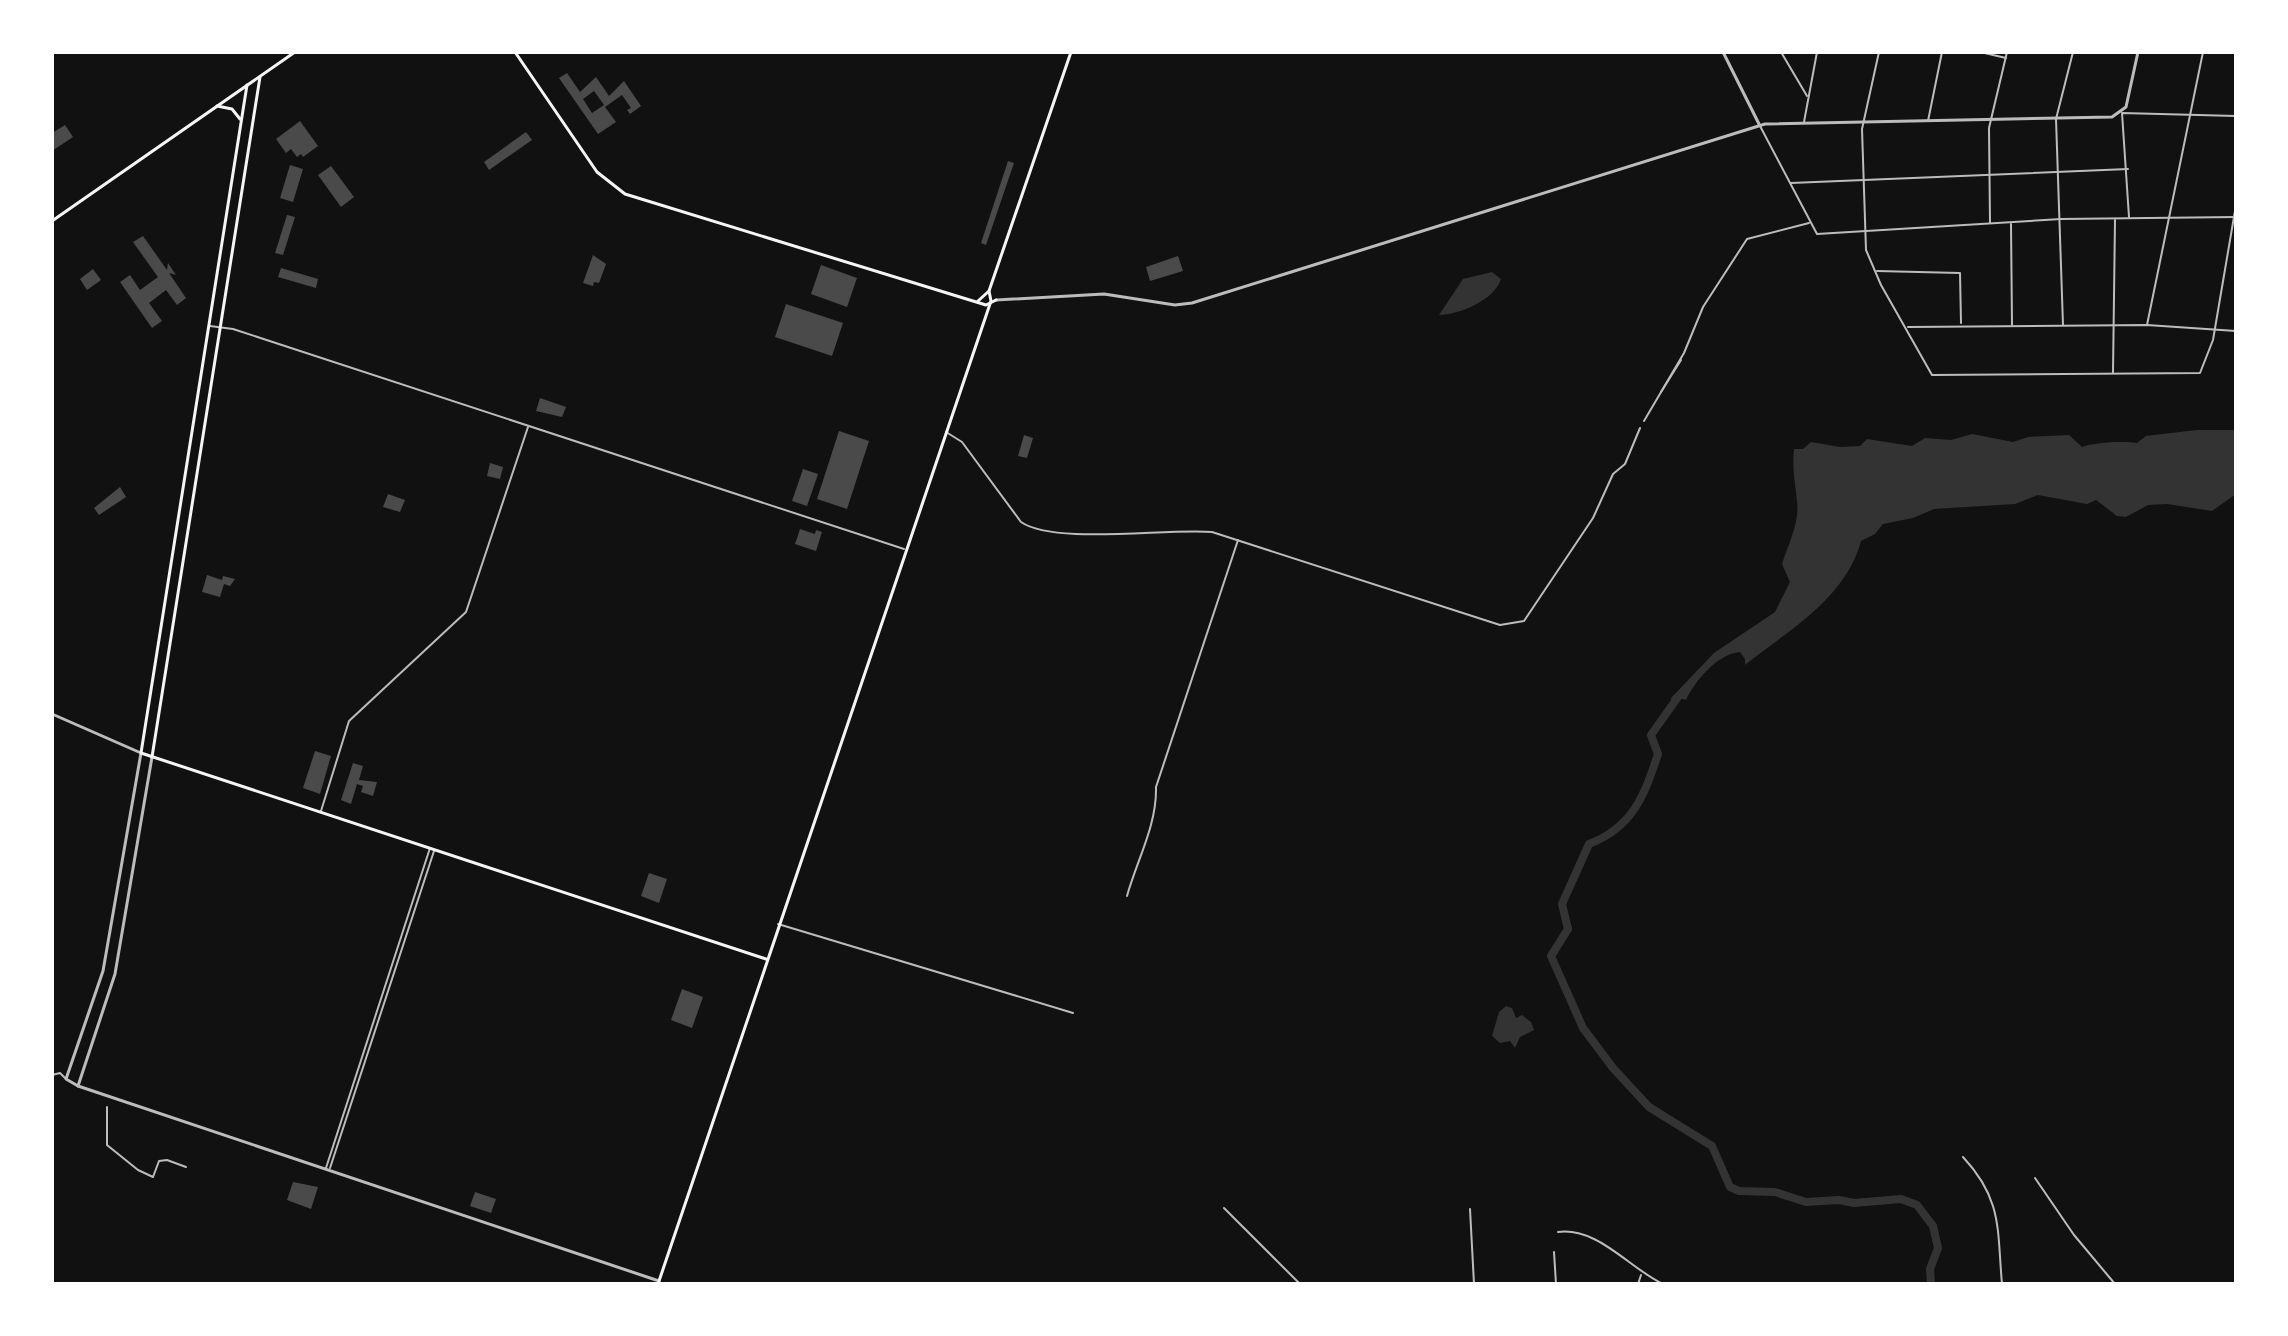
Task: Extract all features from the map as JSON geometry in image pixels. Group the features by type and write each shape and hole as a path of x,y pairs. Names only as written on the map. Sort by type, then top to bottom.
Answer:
{"main road":[{"path":"52,221 295,52"},
{"path":"515,52 597,172 625,194 658,207 989,304"},
{"path":"984,311 981,302 989,291 1071,52"},
{"path":"152,757 260,77"},
{"path":"247,85 141,753 766,959"},
{"path":"217,106 232,109 241,121"},
{"path":"989,291 989,304"},
{"path":"984,297 996,300"},
{"path":"658,1283 984,311 996,300"}],"street":[{"path":"1723,52 1817,234 2061,219 2235,217"},
{"path":"1781,52 1807,97"},
{"path":"1804,123 1817,52"},
{"path":"1879,52 1864,123 1866,250 1932,375 2200,373 2213,340 2236,205"},
{"path":"1928,121 1942,52"},
{"path":"1980,52 2006,58"},
{"path":"1990,223 1989,128 2007,52"},
{"path":"2063,327 2056,119 2073,52"},
{"path":"2129,218 2122,113 2138,52"},
{"path":"2147,325 2203,52"},
{"path":"240,90 245,97"},
{"path":"996,300 1104,294 1175,305 1192,303 1760,125 2056,119 2112,117 2122,113 2236,116"},
{"path":"1790,183 2128,169"},
{"path":"2113,373 2115,219"},
{"path":"1644,421 1684,353 1703,307 1747,239 1809,223"},
{"path":"2011,223 2012,325"},
{"path":"1876,271 1960,273 1961,325"},
{"path":"1907,327 2147,325 2213,327 2236,331"},
{"path":"208,326 906,549"},
{"path":"320,812 349,721 466,612 528,426"},
{"path":"945,432 962,442 1021,522 1030,528 1087,533 1181,529 1238,538 1500,625 1524,621 1593,518 1613,474 1625,464 1640,428"},
{"path":"1127,896 1138,856 1156,812 1156,787 1238,538"},
{"path":"52,714 141,753 103,971 66,1079"},
{"path":"78,1086 115,974 152,757"},
{"path":"328,1170 432,849"},
{"path":"778,924 1073,1013"},
{"path":"52,1075 60,1073 78,1086 658,1283"},
{"path":"107,1107 107,1145 138,1170 153,1177 159,1161 167,1160 186,1167"},
{"path":"1963,1157 1980,1176 1996,1207 2002,1284"},
{"path":"2035,1178 2074,1235 2115,1284"},
{"path":"1224,1208 1300,1284"},
{"path":"1470,1209 1474,1284"},
{"path":"1558,1232 1570,1231 1592,1238 1641,1273 1663,1284"},
{"path":"1554,1252 1556,1284"},
{"path":"1638,1284 1641,1273"}],"shaded area":[{"path":"1492,272 1501,279 1484,300 1456,312 1439,315 1463,279"},
{"path":"2197,430 2236,430 2236,494 2212,511 2167,504 2148,505 2126,517 2117,516 2096,500 2087,504 2038,495 2015,504 1934,509 1913,518 1883,524 1875,534 1861,541 1843,580 1814,611 1745,665 1740,652 1715,663 1686,700 1680,698 1675,706 1671,704 1671,698 1714,653 1775,612 1790,582 1782,564 1797,517 1794,449 1803,449 1811,442 1840,447 1860,446 1867,439 1912,446 1925,438 1951,440 1972,434 2013,442 2028,437 2069,435 2082,447 2110,442 2137,443 2146,436"},
{"path":"1506,1006 1512,1008 1516,1018 1522,1015 1531,1022 1534,1030 1520,1037 1515,1048 1510,1041 1500,1043 1492,1036 1499,1012"}],"building":[{"path":"567,73 580,92 596,77 609,96 624,81 641,106 630,114 627,110 631,108 622,95 605,107 616,122 598,134 559,78","holes":["594,91 604,105 592,113 583,99"]},
{"path":"300,121 318,146 303,157 301,154 297,157 291,149 286,153 276,139"},
{"path":"65,125 73,137 52,151 52,133"},
{"path":"526,132 532,140 489,170 484,162"},
{"path":"1008,161 1014,163 986,245 981,243"},
{"path":"290,165 303,169 293,202 280,198"},
{"path":"331,166 354,197 341,207 318,175"},
{"path":"287,215 295,217 283,255 275,253"},
{"path":"143,236 167,270 168,263 176,275 169,273 186,298 177,305 166,290 149,303 162,321 152,328 120,282 130,275 140,290 158,277 133,242"},
{"path":"593,255 606,264 599,283 594,282 593,286 583,283"},
{"path":"1178,256 1183,271 1150,281 1146,267"},
{"path":"821,265 857,278 847,307 811,294"},
{"path":"281,268 318,279 316,288 278,277"},
{"path":"93,269 101,280 87,290 80,279"},
{"path":"786,304 843,323 832,356 775,337"},
{"path":"540,398 566,407 562,417 536,411"},
{"path":"839,431 869,441 847,509 817,499"},
{"path":"1024,435 1033,438 1027,458 1018,456"},
{"path":"490,463 503,467 500,479 487,476"},
{"path":"803,469 818,474 807,506 792,501"},
{"path":"120,487 126,497 99,515 94,508"},
{"path":"388,494 405,500 400,512 383,507"},
{"path":"800,529 815,534 816,530 822,532 816,551 795,544"},
{"path":"207,575 222,580 223,576 235,579 230,586 224,584 220,597 202,592"},
{"path":"315,751 331,756 320,794 303,788"},
{"path":"353,763 363,766 359,780 377,782 373,796 361,792 363,786 357,784 351,804 341,800"},
{"path":"649,873 667,879 659,903 641,896"},
{"path":"682,989 703,997 692,1028 671,1020"},
{"path":"293,1182 318,1187 311,1209 287,1200"},
{"path":"475,1192 496,1199 491,1213 470,1206"}],"waterway":[{"path":"1678,697 1651,735 1658,754 1635,808 1616,829 1589,844 1562,904 1568,929 1551,956 1583,1028 1613,1068 1649,1107 1712,1146 1730,1187 1739,1191 1775,1192 1806,1202 1839,1200 1854,1203 1901,1199 1917,1205 1933,1226 1938,1248 1930,1269 1931,1284"}]}
